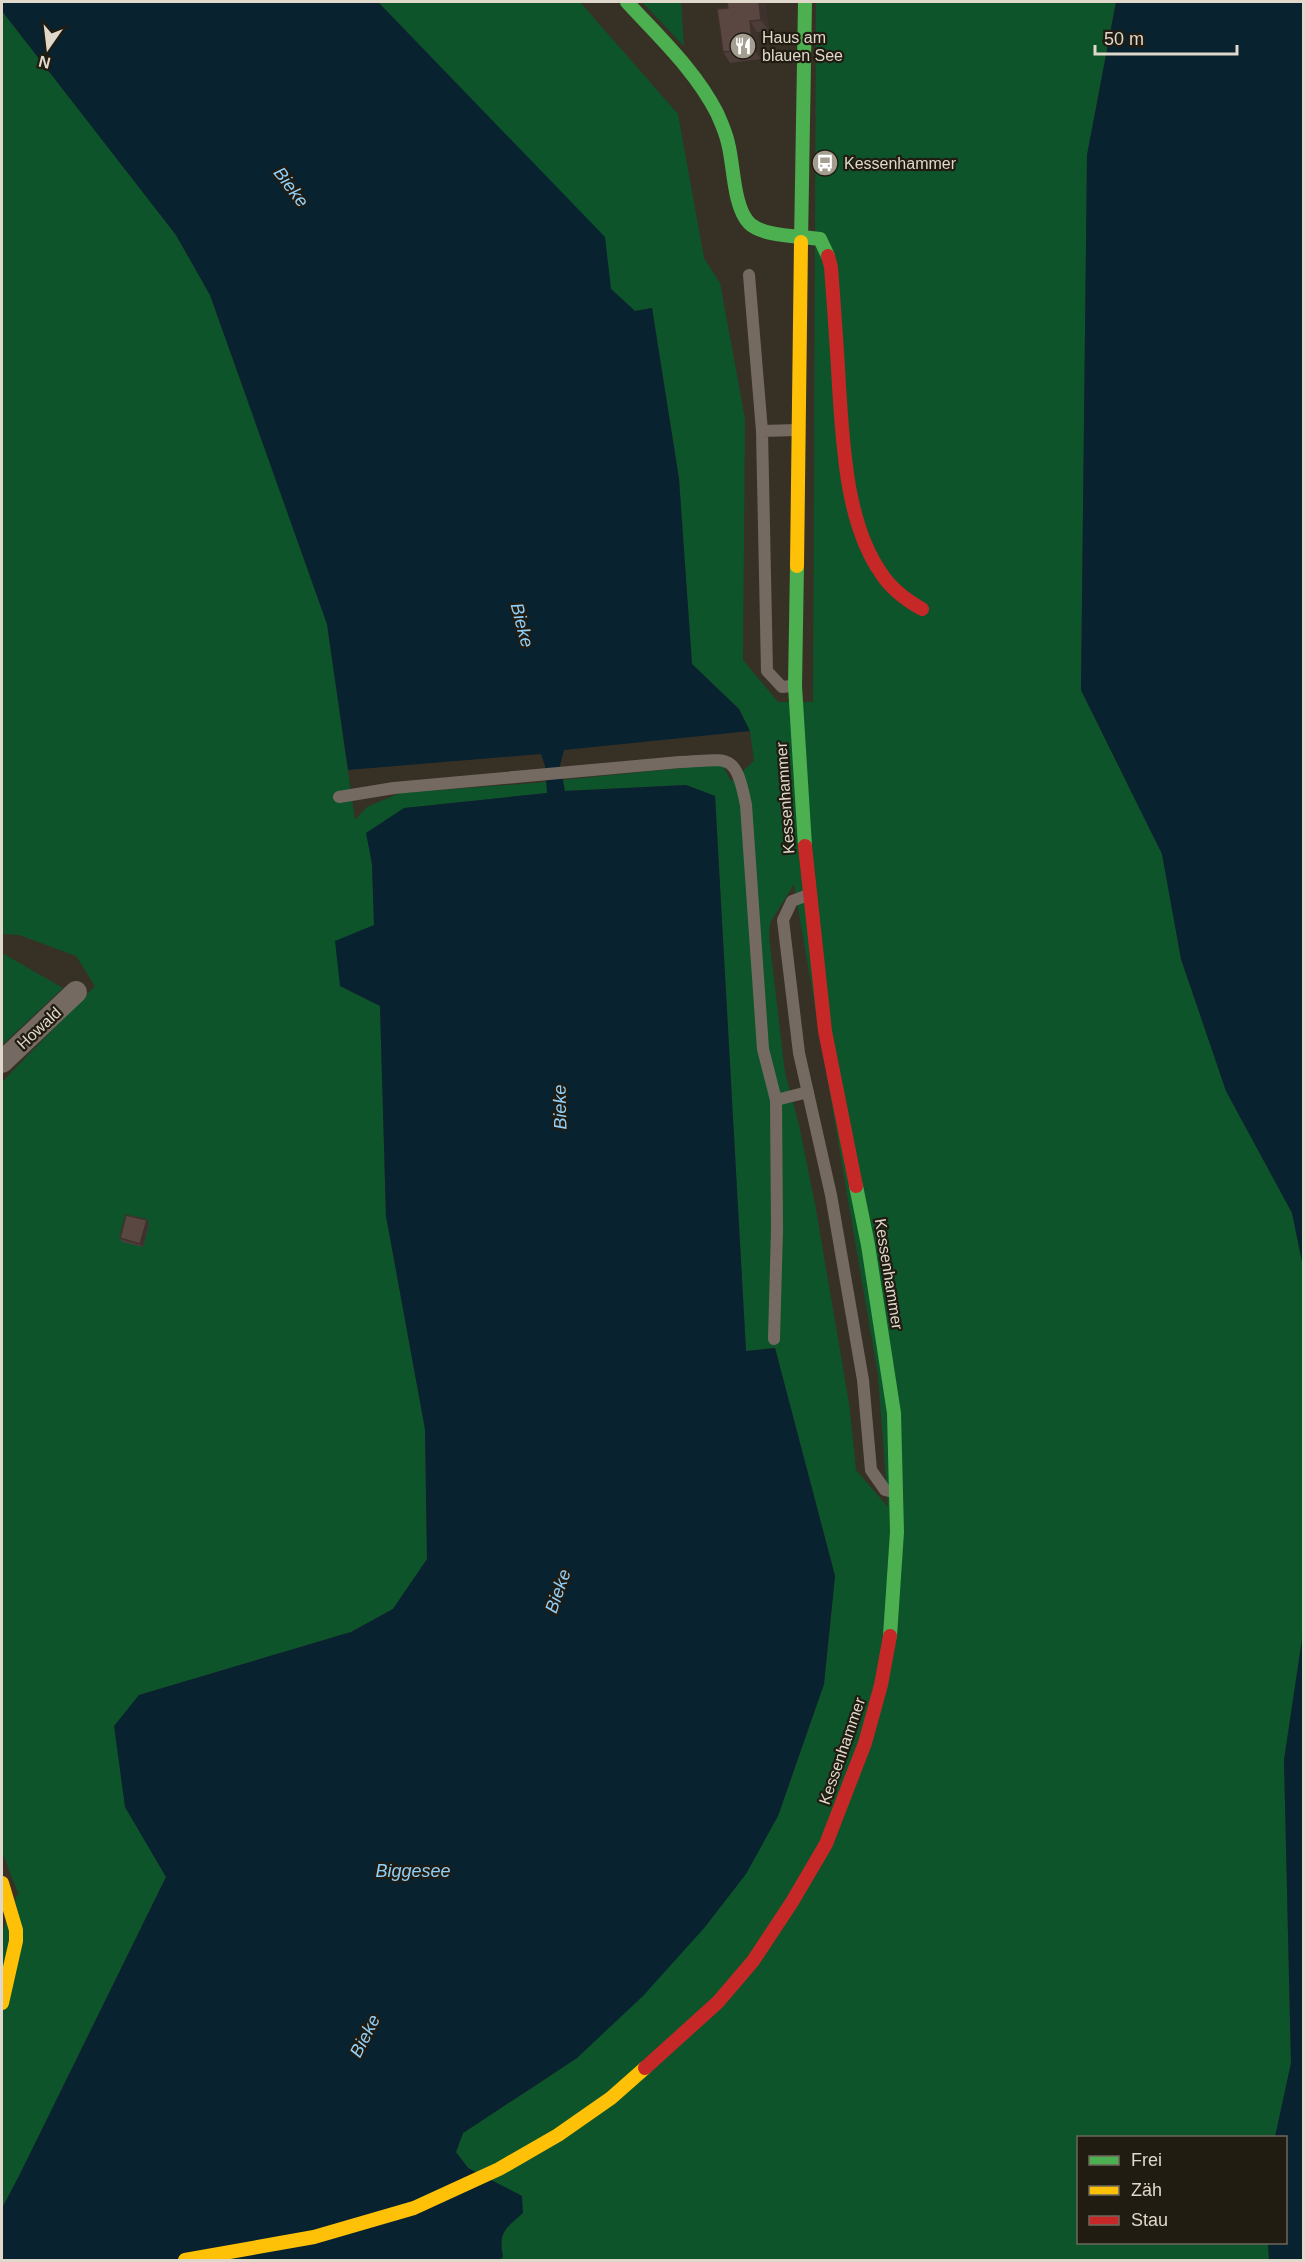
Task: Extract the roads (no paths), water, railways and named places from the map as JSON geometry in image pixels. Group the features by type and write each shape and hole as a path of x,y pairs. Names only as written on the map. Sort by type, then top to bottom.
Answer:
{"main road":[{"path":"627,2 704,88 726,134 741,206 747,221 760,231 820,239 827,252 831,267 842,428 848,478 862,536 876,567 896,592 922,609"},
{"name":"Kessenhammer","path":"185,2260 314,2237 414,2208 499,2169 558,2135 611,2098 718,2002 753,1961 792,1902 826,1844 865,1743 881,1685 891,1630 897,1532 894,1413 868,1245 825,1031 809,895 795,686 805,2"},
{"path":"2,1883 16,1930 16,1941 2,2003"}],"street":[{"name":"Howald","path":"2,1062 76,992"}],"lane":[{"path":"749,275 762,431 767,671 782,687 795,686"},
{"path":"762,431 798,430"},
{"path":"339,797 394,788 725,760 734,766 740,774 746,805 763,1049 776,1100 777,1229 774,1339"},
{"path":"809,895 792,901 783,920 800,1053 831,1194 863,1380 871,1470 885,1490 897,1493"},
{"path":"776,1100 808,1092"}],"water":[{"name":"Biggesee","path":"2,2 378,2 605,237 611,289 635,311 652,308 679,479 692,664 739,709 750,731 564,750 560,765 565,791 686,785 715,796 746,1351 775,1348 835,1576 824,1684 778,1816 746,1874 705,1927 643,1996 577,2058 463,2133 456,2152 468,2168 522,2196 523,2213 502,2236 503,2257 500,2260 2,2260 2,2208 166,1877 125,1807 114,1726 139,1695 351,1632 393,1609 427,1559 425,1429 386,1216 380,1006 340,986 335,941 374,925 372,864 366,833 404,808 547,793 545,766 541,754 348,770 327,624 210,295 176,235 2,11"},
{"path":"1116,2 1303,2 1303,1267 1292,1213 1226,1091 1181,959 1162,854 1081,690 1087,155"},
{"path":"1303,1632 1303,2260 1269,2260 1268,2244 1287,2244 1287,2136 1275,2136 1291,2063 1284,1760"}],"place":[{"name":"Haus am blauen See","path":"743,46"},
{"name":"Kessenhammer","path":"825,163"}],"water label":[{"name":"Bieke","path":"291,187"},
{"name":"Bieke","path":"522,625"},
{"name":"Bieke","path":"560,1107"},
{"name":"Bieke","path":"558,1591"},
{"name":"Bieke","path":"365,2036"}]}
